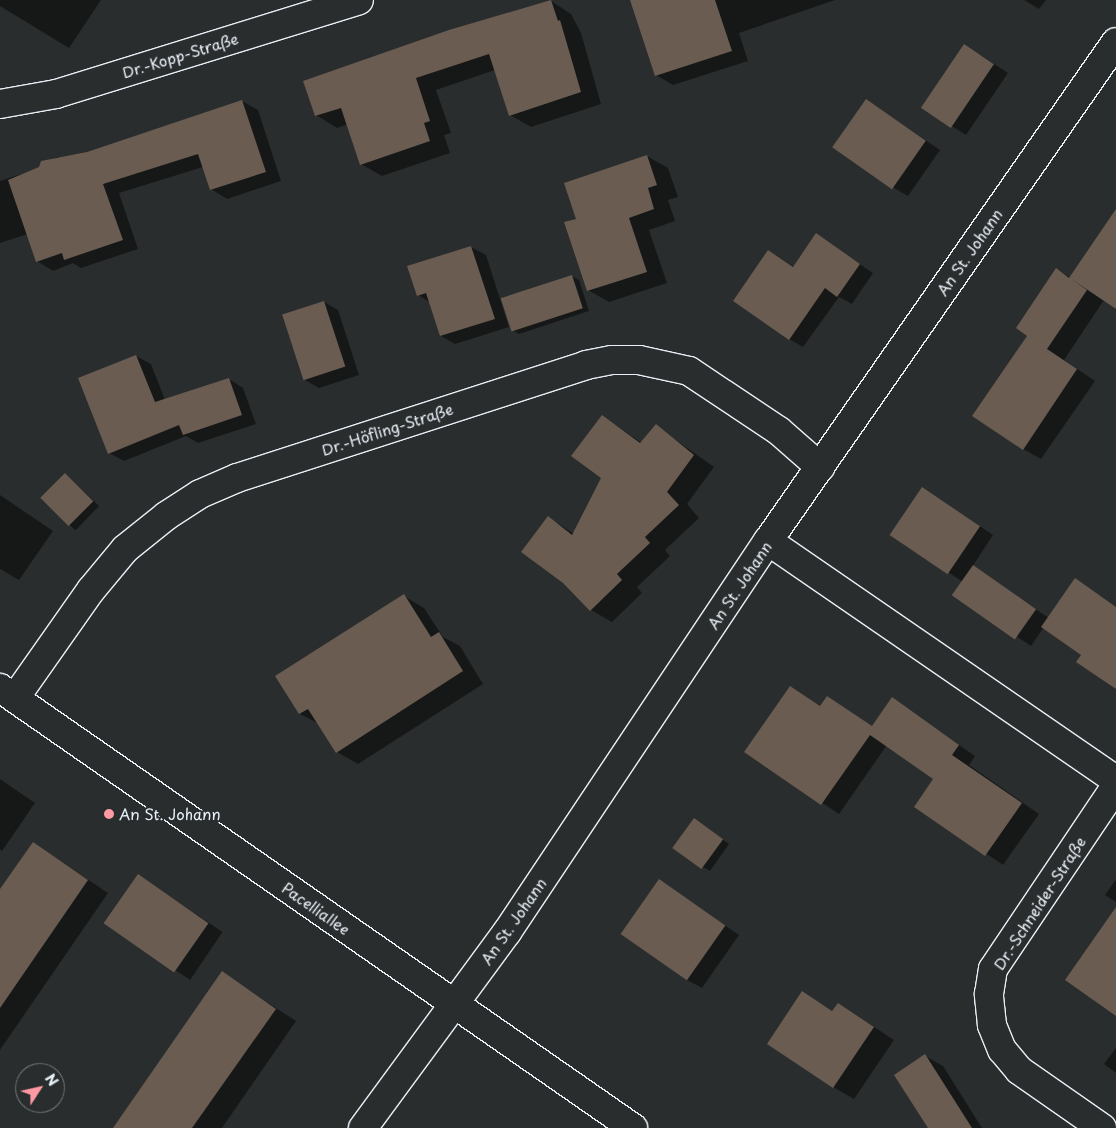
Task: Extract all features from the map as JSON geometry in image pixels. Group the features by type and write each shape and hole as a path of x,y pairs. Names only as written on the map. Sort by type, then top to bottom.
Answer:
{"street":[{"name":"Dr.-Kopp-Straße","path":"0,104 56,94 359,0"},
{"name":"An St. Johann","path":"363,1128 507,932 768,541 1116,42"},
{"name":"Dr.-Höfling-Straße","path":"7,693 125,549 200,494 237,478 586,365 612,360 638,360 689,371 779,431 820,467"},
{"path":"768,541 1116,780"},
{"name":"Pacelliallee","path":"7,693 633,1128"},
{"name":"Dr.-Schneider-Straße","path":"1102,1128 1019,1070 1002,1050 996,1033 989,994 993,969 1116,786"}],"building":[{"path":"551,0 558,21 560,20 581,92 509,116 489,54 416,78 430,121 424,123 430,141 360,165 341,108 315,116 303,81 449,30"},
{"path":"630,0 715,0 732,51 655,76"},
{"path":"964,44 994,64 951,128 921,108"},
{"path":"866,99 926,141 892,189 832,147"},
{"path":"242,100 266,172 210,190 198,154 103,184 123,240 64,260 62,253 36,262 8,180 39,167 41,161 87,152"},
{"path":"647,155 657,185 648,188 654,209 629,218 647,272 587,291 564,222 576,219 564,183"},
{"path":"1116,209 1116,309 1070,278 1087,290 1047,349 1077,369 1023,450 972,416 1027,336 1016,328 1056,268 1069,278"},
{"path":"816,233 860,264 837,297 825,288 789,340 733,301 768,250 793,267"},
{"path":"471,246 495,319 440,336 426,293 417,296 407,266"},
{"path":"572,275 583,308 511,331 501,298"},
{"path":"324,301 345,367 303,380 282,315"},
{"path":"136,355 155,402 229,378 242,415 183,435 179,425 108,454 78,378"},
{"path":"602,415 640,443 656,424 694,455 667,492 679,505 645,537 650,543 617,574 622,580 590,611 563,583 521,552 548,516 572,535 601,478 571,456"},
{"path":"65,473 93,501 69,526 40,498"},
{"path":"922,487 980,526 948,574 890,535"},
{"path":"973,565 1036,609 1015,639 952,595"},
{"path":"1075,578 1116,607 1116,689 1076,662 1081,655 1041,627"},
{"path":"404,594 431,637 439,632 463,671 336,753 308,709 299,714 275,676"},
{"path":"790,686 820,706 827,696 872,726 892,697 959,745 952,755 1022,803 985,856 914,807 933,779 870,735 821,805 744,752"},
{"path":"694,818 723,839 701,869 672,848"},
{"path":"33,842 88,880 0,1008 0,889"},
{"path":"138,874 208,923 174,972 104,923"},
{"path":"659,879 725,925 687,980 621,934"},
{"path":"1116,907 1116,1016 1065,980"},
{"path":"222,971 276,1009 192,1128 113,1128"},
{"path":"802,991 832,1011 838,1003 874,1027 833,1088 767,1044"},
{"path":"925,1054 972,1128 928,1128 894,1075"}],"place":[{"name":"An St. Johann","path":"109,814"}]}
